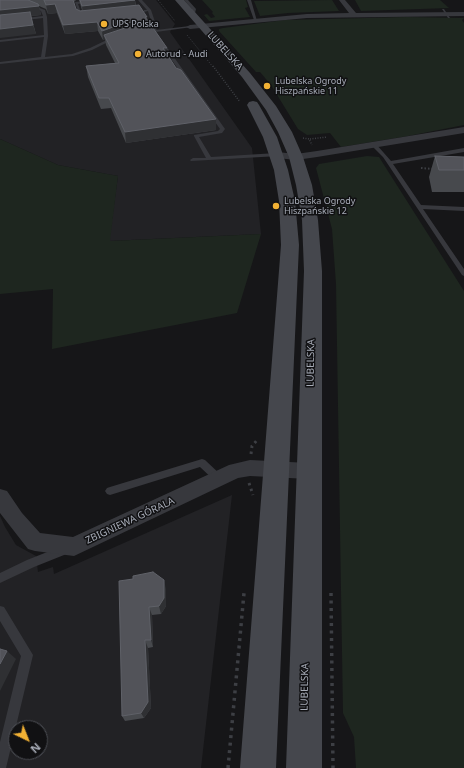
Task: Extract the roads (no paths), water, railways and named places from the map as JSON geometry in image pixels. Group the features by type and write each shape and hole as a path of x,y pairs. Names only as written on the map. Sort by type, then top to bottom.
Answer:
{"main road":[{"name":"LUBELSKA","path":"175,3 233,72 272,109 288,153 304,185 310,220 313,271 304,768"},
{"name":"LUBELSKA","path":"193,26 206,47"},
{"name":"LUBELSKA","path":"258,768 290,245 287,202 288,153"}],"street":[{"path":"342,0 354,15"},
{"path":"193,26 307,16 464,14"},
{"path":"288,153 374,145 464,130"},
{"path":"288,153 329,140"},
{"name":"ZBIGNIEWA GÓRALA","path":"0,497 15,519 35,542 74,547 235,471 250,468 277,468 309,471"}],"lane":[{"path":"16,0 18,4 35,6 42,10 45,17 46,36 43,59"},
{"path":"89,16 81,17 76,3 106,0"},
{"path":"140,0 149,10 155,28 154,32 223,129 220,132 196,136 208,159"},
{"path":"141,33 193,26 194,9 186,0"},
{"path":"249,0 256,20"},
{"path":"141,11 149,10"},
{"path":"0,22 45,17"},
{"path":"0,41 46,36"},
{"path":"0,63 64,57 82,53 118,37"},
{"path":"374,145 390,162 419,207 460,263 464,274"},
{"path":"390,162 464,150"},
{"path":"193,160 288,153"},
{"path":"419,207 464,209"},
{"path":"110,491 202,464 219,478"},
{"path":"0,578 31,563 74,547"},
{"path":"0,611 26,655 0,768"}],"place":[{"name":"UPS Polska","path":"104,24"},
{"name":"Autorud - Audi","path":"138,54"},
{"name":"Lubelska Ogrody Hiszpańskie 11","path":"267,86"},
{"name":"Lubelska Ogrody Hiszpańskie 12","path":"276,206"}]}
